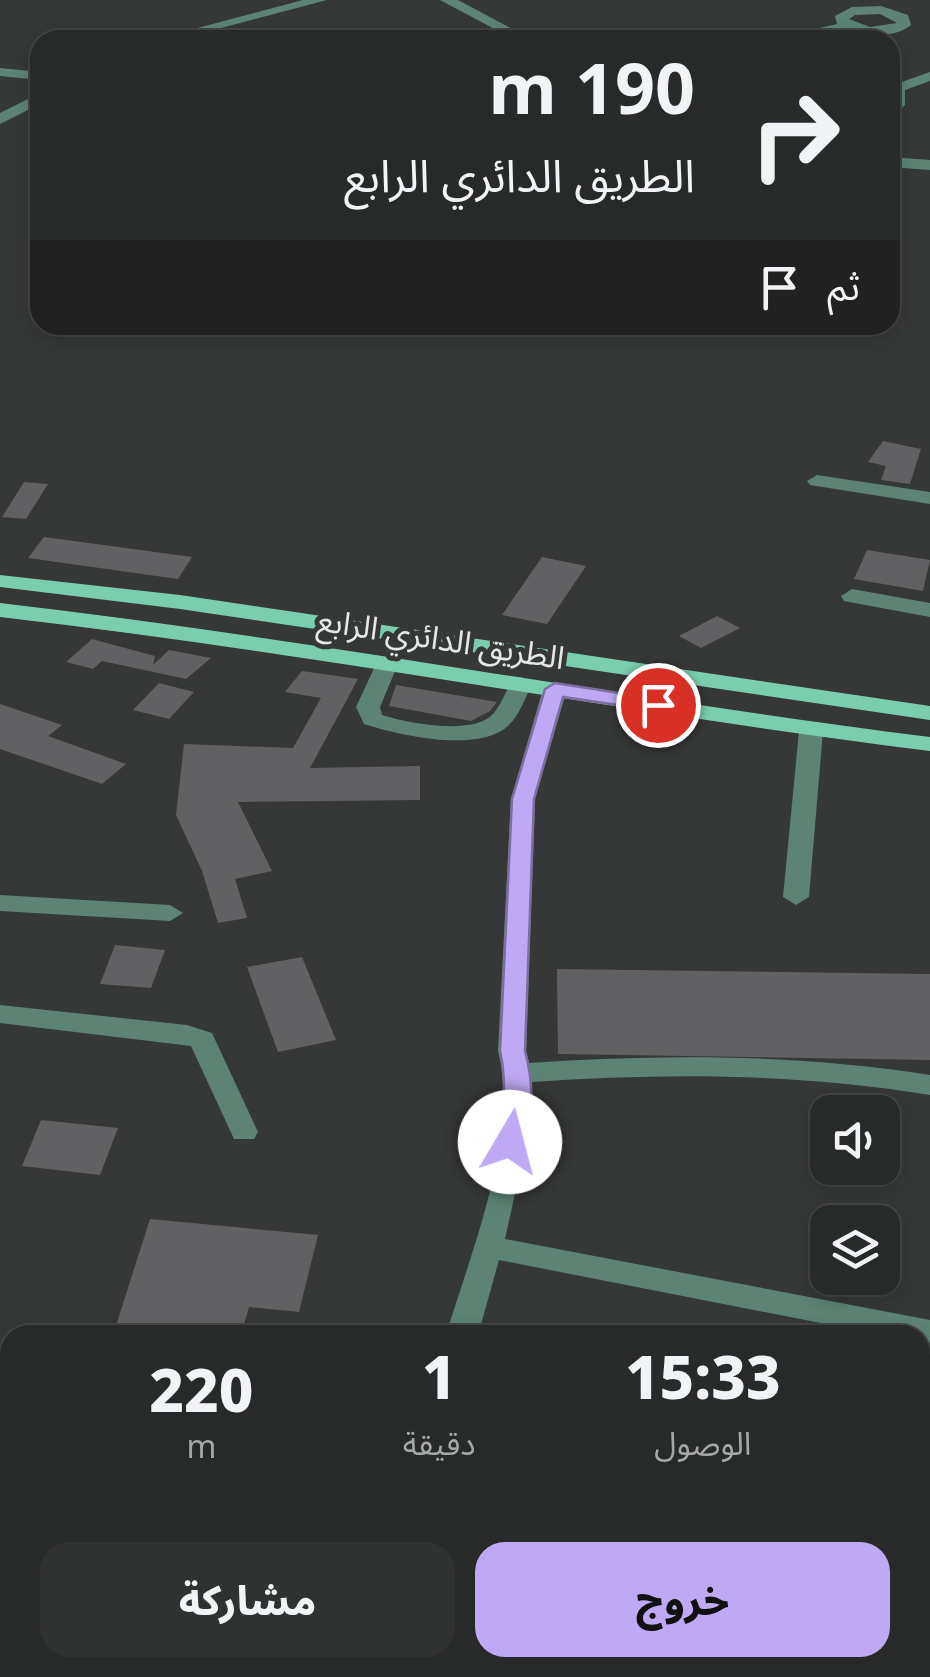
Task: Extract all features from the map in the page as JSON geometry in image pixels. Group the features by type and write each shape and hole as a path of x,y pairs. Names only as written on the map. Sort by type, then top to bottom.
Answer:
{"main road":[{"name":"الطريق الدائري الرابع","path":"0,581 180,602 930,712"},
{"name":"الطريق الدائري الرابع","path":"2,612 162,629 811,731 930,744"}],"street":[{"path":"200,30 320,0"},
{"path":"447,0 506,30"},
{"path":"847,26 841,16 855,5 890,12 903,18 904,25"},
{"path":"886,30 904,25 922,27"},
{"path":"826,30 847,26 868,30"},
{"path":"0,72 30,75"},
{"path":"900,87 930,76"},
{"path":"0,119 30,103"},
{"path":"900,163 930,166"},
{"path":"817,481 930,498"},
{"path":"852,596 930,610"},
{"path":"388,664 368,707 372,719 387,724 459,732 484,730 500,722 521,684"},
{"path":"465,1325 518,1106 518,1073 512,1051 523,799 555,689"},
{"path":"796,897 811,731"},
{"path":"0,903 170,913"},
{"path":"0,1014 187,1034 202,1040 244,1132"},
{"path":"518,1073 705,1066 858,1072 930,1085"},
{"path":"487,1246 552,1262 892,1325"}],"building":[{"path":"883,441 921,449 910,484 881,480 886,466 868,462"},
{"path":"24,482 48,484 26,519 2,517"},
{"path":"44,537 192,557 178,579 28,558"},
{"path":"867,550 930,560 923,591 854,579"},
{"path":"542,557 586,566 547,624 502,615"},
{"path":"717,616 740,628 701,648 679,636"},
{"path":"92,639 155,656 153,665 169,650 211,658 186,679 102,661 93,669 66,662"},
{"path":"302,671 358,679 310,768 420,766 420,800 238,802 272,871 235,879 247,918 218,923 202,871 176,815 184,744 293,748 321,698 285,692"},
{"path":"159,683 194,692 169,719 133,710"},
{"path":"396,685 497,702 490,711 471,721 389,706"},
{"path":"0,704 62,725 48,736 126,764 102,784 0,749"},
{"path":"115,945 165,950 151,988 100,984"},
{"path":"302,957 336,1040 278,1052 247,967"},
{"path":"557,969 930,974 930,1060 558,1054"},
{"path":"41,1120 118,1128 100,1175 22,1166"},
{"path":"150,1219 318,1235 299,1312 249,1307 244,1325 116,1325"}],"route":[{"path":"510,1142 518,1106 518,1073 512,1051 523,799 555,689 658,705"}]}
